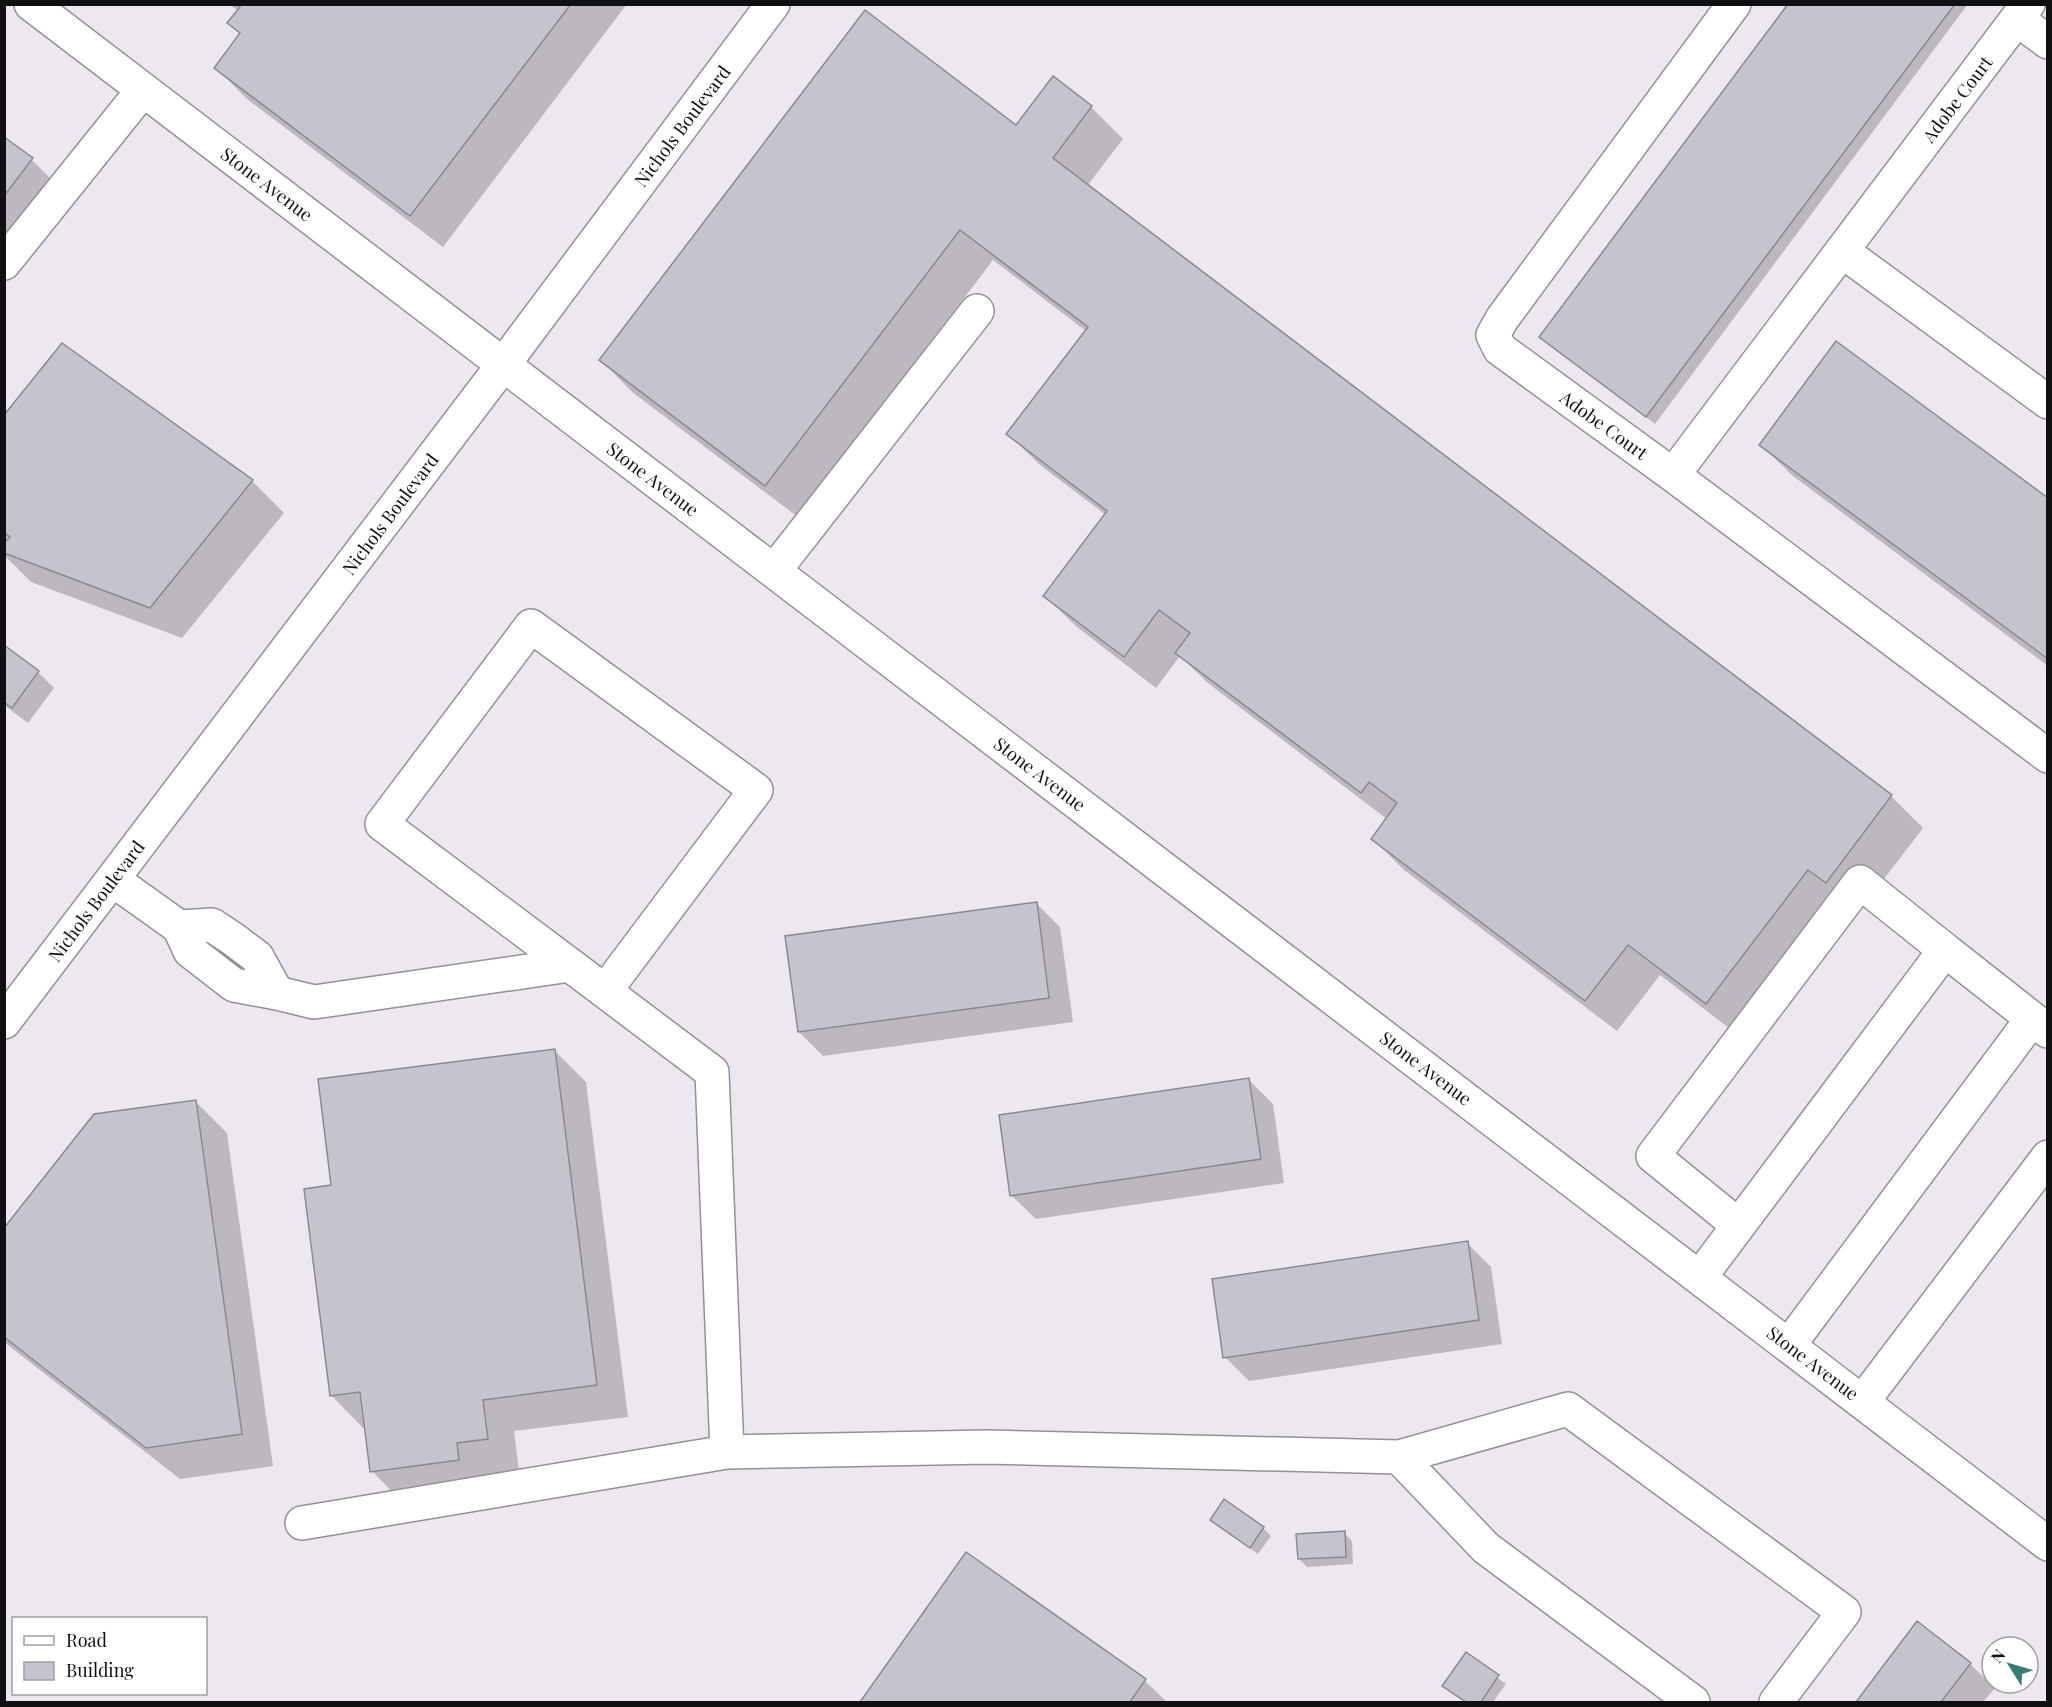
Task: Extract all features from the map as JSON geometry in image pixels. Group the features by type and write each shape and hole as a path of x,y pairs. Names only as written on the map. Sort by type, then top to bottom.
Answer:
{"street":[{"name":"Stone Avenue","path":"31,4 2048,1544"},
{"name":"Nichols Boulevard","path":"4,1022 773,4"},
{"name":"Adobe Court","path":"1734,4 1502,319 1493,335 1500,349 1673,475 2048,756"},
{"path":"2022,12 2048,42"},
{"name":"Adobe Court","path":"1673,475 2022,12"},
{"path":"4,263 143,90"},
{"path":"1842,251 2048,402"},
{"path":"774,571 977,311"},
{"path":"605,991 756,790 531,626 382,824 712,1072 727,1452"},
{"path":"113,880 179,927 190,951 234,985 314,1002 570,965"},
{"path":"1738,1225 1653,1156 1860,882 2040,1025 1789,1345"},
{"path":"1700,1277 1945,950"},
{"path":"1863,1401 2048,1157"},
{"path":"302,1523 727,1452 987,1447 1399,1457 1568,1409 1844,1612 1776,1702"},
{"path":"1399,1457 1486,1548 1693,1702"}],"building":[{"path":"237,4 571,4 410,216 214,68 240,33 227,23 240,7"},
{"path":"1788,4 1955,4 1646,417 1539,337"},
{"path":"865,10 1016,125 1053,76 1092,106 1053,158 1892,795 1826,883 1808,870 1706,1004 1628,945 1585,1001 1371,839 1397,803 1369,782 1361,793 1175,653 1190,633 1159,610 1124,657 1043,596 1107,511 1006,434 1088,327 960,230 765,486 599,360"},
{"path":"4,137 33,158 4,196"},
{"path":"1836,341 2048,498 2048,659 1759,445"},
{"path":"62,343 253,480 150,608 4,553 4,543 10,537 4,532 4,415"},
{"path":"4,645 39,671 12,708 4,702"},
{"path":"1037,902 1049,998 798,1032 785,936"},
{"path":"555,1049 597,1385 483,1400 488,1439 457,1443 459,1460 370,1472 360,1392 330,1396 304,1189 331,1185 318,1079"},
{"path":"1249,1078 1261,1159 1010,1196 999,1115"},
{"path":"196,1100 242,1434 146,1448 4,1337 4,1228 94,1114"},
{"path":"1468,1241 1479,1320 1223,1358 1212,1279"},
{"path":"1224,1499 1264,1527 1250,1548 1210,1520"},
{"path":"1345,1531 1346,1557 1298,1559 1296,1534"},
{"path":"966,1552 1146,1679 1130,1702 860,1702"},
{"path":"1917,1621 1971,1663 1941,1702 1856,1702"},
{"path":"1466,1652 1499,1675 1481,1702 1466,1702 1442,1686"}]}
